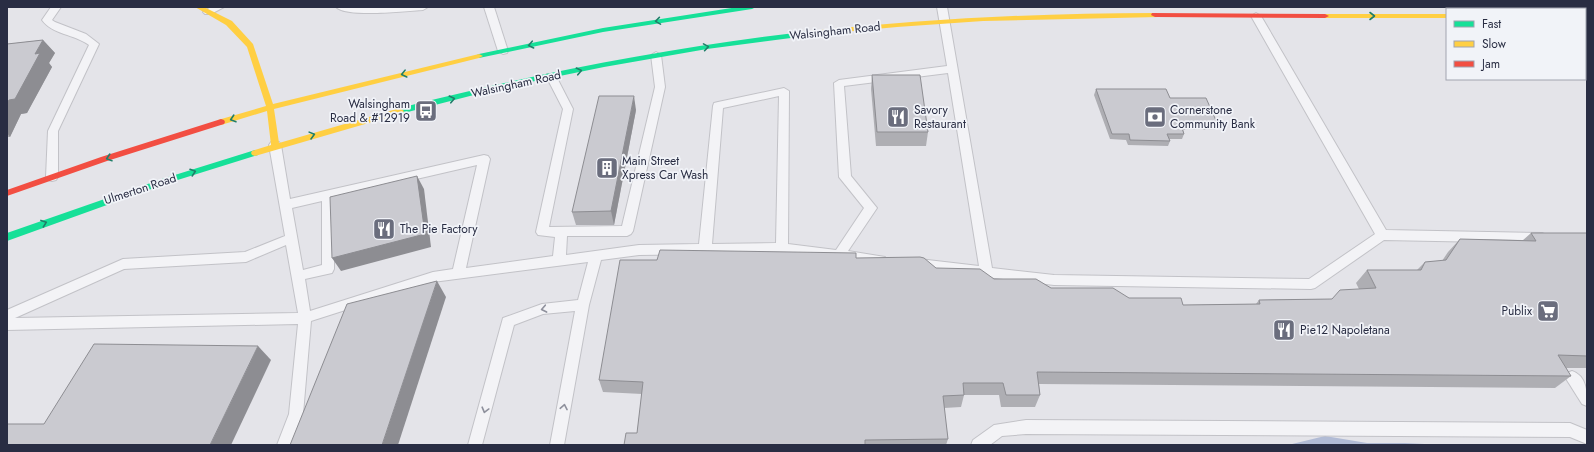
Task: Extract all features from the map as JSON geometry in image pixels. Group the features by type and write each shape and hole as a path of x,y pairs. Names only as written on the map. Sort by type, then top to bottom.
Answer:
{"main road":[{"path":"199,7 210,9 229,23 250,46 270,107 275,145"},
{"path":"7,193 52,177 270,107 503,51 603,30 752,7"},
{"name":"Walsingham Road","path":"275,145 412,108 551,76 656,55 753,40 848,29 946,21 1042,16 1446,16"},
{"name":"Ulmerton Road","path":"7,237 88,206 275,145"}],"lane":[{"path":"52,177 53,131 94,44 87,38 51,25 47,20 56,7"},
{"path":"210,9 219,7"},
{"path":"341,7 364,11 423,7"},
{"path":"489,7 503,51"},
{"path":"942,7 946,21 986,272"},
{"path":"1256,16 1382,235"},
{"path":"551,76 568,109 542,232 627,231 660,87 656,55"},
{"path":"839,255 872,208 845,178 840,83 953,69"},
{"path":"705,249 718,106 784,91 782,248"},
{"path":"275,145 305,318 296,414 284,445"},
{"path":"285,205 484,158 458,274"},
{"path":"298,276 328,269 328,196"},
{"path":"559,260 561,232"},
{"path":"908,263 1054,280 1311,284 1382,235 1552,238"},
{"path":"7,316 124,264 246,257 291,238"},
{"path":"7,324 305,318 433,277 639,250 782,248 893,261"},
{"path":"557,445 583,304 596,256"},
{"path":"475,445 508,322 542,309 583,304"},
{"path":"1572,377 1587,400"},
{"path":"978,445 999,430 1026,427 1570,430 1587,437"}],"water":[{"path":"1325,436 1367,443 1444,445 1288,445"}],"building":[{"path":"43,40 35,54 40,53 15,99 9,100 7,103 7,44"},
{"name":"Savory Restaurant","path":"872,75 920,75 928,132 877,132"},
{"name":"Cornerstone Community Bank","path":"1096,89 1166,89 1170,98 1206,98 1218,125 1181,125 1184,134 1167,134 1170,141 1130,140 1129,134 1112,134"},
{"name":"Main Street Xpress Car Wash","path":"599,96 634,96 611,211 572,212"},
{"name":"The Pie Factory","path":"417,176 425,234 332,258 330,197"},
{"path":"1531,233 1587,233 1587,356 1558,355 1571,376 1037,372 1040,395 1006,395 1003,383 963,383 964,395 943,396 948,439 865,440 865,445 624,445 626,433 637,433 643,382 599,380 620,260 657,260 660,250 856,253 856,258 920,257 924,258 936,268 980,269 994,279 1036,279 1051,288 1113,288 1129,298 1181,298 1183,305 1260,304 1259,300 1332,299 1340,290 1376,288 1367,270 1421,270 1425,262 1446,260 1460,239 1536,241"},
{"path":"437,281 382,445 290,445 347,304"},
{"path":"94,344 258,346 210,445 7,445 7,424 44,424"}],"traffic: fast":[{"path":"479,56 603,30 752,7"},
{"path":"400,111 552,74 604,64 707,46 811,33"},
{"path":"7,237 165,181 255,153"}],"traffic: slow":[{"path":"199,7 229,23 250,46 270,107 275,145"},
{"path":"811,33 854,28 983,19 1155,15"},
{"path":"1325,16 1446,16"},
{"path":"221,122 270,107 479,56"},
{"path":"255,153 400,111"}],"traffic: jam":[{"path":"1155,15 1325,16"},
{"path":"7,193 104,159 221,122"}],"place":[{"name":"Walsingham Road & #12919","path":"426,111"},
{"name":"Savory Restaurant","path":"898,117"},
{"name":"Cornerstone Community Bank","path":"1155,117"},
{"name":"Main Street Xpress Car Wash","path":"607,168"},
{"name":"The Pie Factory","path":"384,229"},
{"name":"Publix","path":"1548,311"},
{"name":"Pie12 Napoletana","path":"1284,330"}]}
